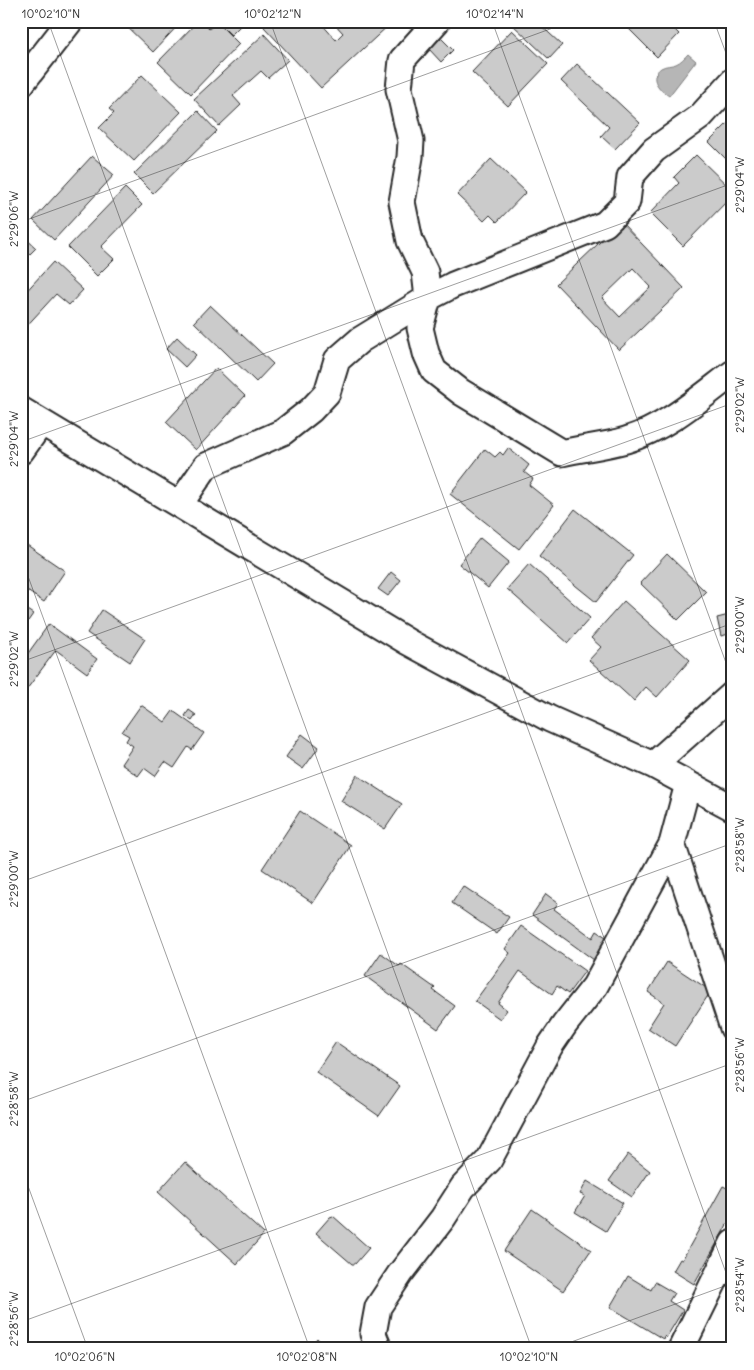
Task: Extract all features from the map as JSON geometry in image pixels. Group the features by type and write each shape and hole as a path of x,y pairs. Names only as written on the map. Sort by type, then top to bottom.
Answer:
{"street":[{"path":"21,84 70,21"},
{"path":"429,24 402,60 399,89 411,141 402,202 410,241 425,272 428,298 420,328 426,353 434,372 461,392 562,453 627,440 661,424 733,373"},
{"path":"180,504 206,466 283,432 310,410 327,393 337,360 360,340 428,298 453,285 605,224 628,202 630,177 654,150 700,117 733,81"},
{"path":"21,451 31,416 408,642 550,719 653,765 733,808"},
{"path":"653,765 733,694"},
{"path":"379,1349 373,1334 378,1307 400,1274 443,1218 463,1187 489,1160 550,1046 564,1024 595,986 672,844 688,784"},
{"path":"672,844 733,1028"},
{"path":"681,1349 733,1243"}],"shaded area":[{"path":"688,54 696,61 669,96 656,84 655,76 661,68 678,63"}],"building":[{"path":"121,21 182,21 153,52"},
{"path":"198,21 201,21 209,29 217,22 239,44 191,94 158,62"},
{"path":"217,21 245,21 231,35"},
{"path":"270,21 319,21 336,40 343,33 332,21 389,21 391,23 321,88 264,27"},
{"path":"515,21 536,21 562,45 549,59 512,24"},
{"path":"621,21 666,21 679,34 657,57"},
{"path":"512,30 548,64 508,106 472,72"},
{"path":"264,34 288,60 268,78 261,71 233,96 241,105 219,126 194,99"},
{"path":"441,38 453,50 441,62 429,49"},
{"path":"577,64 640,123 615,149 601,136 609,127 561,81"},
{"path":"142,75 181,112 134,161 99,128 114,113 109,109"},
{"path":"198,111 217,131 153,193 134,174"},
{"path":"733,118 733,166 709,142"},
{"path":"696,155 733,191 733,195 683,246 650,213 679,183 674,177"},
{"path":"92,156 114,175 54,240 33,220"},
{"path":"491,159 526,192 497,222 490,215 484,221 457,195"},
{"path":"125,188 142,205 101,247 114,259 97,276 68,247"},
{"path":"621,222 684,288 619,350 556,284","holes":["633,268 651,287 620,317 602,298"]},
{"path":"21,234 36,248 21,263"},
{"path":"53,262 83,290 69,305 56,294 21,332 21,297"},
{"path":"210,305 273,364 256,382 194,322"},
{"path":"177,337 196,355 185,367 166,349"},
{"path":"216,368 245,396 196,450 166,422"},
{"path":"508,448 529,465 524,472 533,479 529,485 554,505 519,549 450,494 485,449 495,457 500,452 503,455"},
{"path":"575,509 633,555 596,602 539,556"},
{"path":"480,538 509,562 488,588 459,564"},
{"path":"27,545 65,571 44,602 21,587 21,554"},
{"path":"667,554 706,592 678,620 640,583"},
{"path":"529,564 590,618 568,643 507,589"},
{"path":"391,572 401,580 388,596 378,589"},
{"path":"624,601 690,660 657,697 646,687 634,701 589,660 601,647 591,638"},
{"path":"21,606 33,614 21,631"},
{"path":"102,610 145,639 130,662 87,633"},
{"path":"733,614 733,633 721,636 717,618"},
{"path":"49,624 97,659 87,673 56,650 21,697 21,663"},
{"path":"141,705 165,722 173,711 204,733 192,750 188,747 174,768 165,762 155,776 144,768 138,776 121,764 133,746 126,741 129,736 122,732"},
{"path":"189,710 196,715 192,721 185,716"},
{"path":"302,734 319,747 303,769 286,757"},
{"path":"357,775 402,804 385,829 341,801"},
{"path":"300,811 351,845 313,903 262,869"},
{"path":"463,886 509,917 497,934 452,903"},
{"path":"546,894 558,903 554,909 593,938 597,931 609,939 594,960 532,915"},
{"path":"521,926 585,971 568,994 557,986 552,994 520,971 498,1003 507,1010 500,1019 475,1001 510,953 505,949"},
{"path":"381,953 399,966 401,964 435,988 433,990 455,1006 438,1029 365,976"},
{"path":"667,962 711,991 675,1046 648,1028 664,1003 648,992"},
{"path":"336,1042 400,1086 379,1116 316,1072"},
{"path":"628,1154 650,1171 632,1197 609,1181"},
{"path":"185,1162 264,1234 237,1264 158,1192"},
{"path":"587,1181 623,1203 606,1231 575,1212 585,1196 580,1194"},
{"path":"723,1186 733,1191 733,1214 694,1284 673,1271 680,1259 682,1260"},
{"path":"532,1209 591,1250 563,1291 504,1251"},
{"path":"333,1216 369,1248 355,1264 352,1264 316,1233"},
{"path":"628,1276 651,1290 655,1282 674,1293 669,1301 683,1310 666,1338 664,1336 663,1339 610,1307"},
{"path":"317,1338 328,1349 308,1349"}]}
